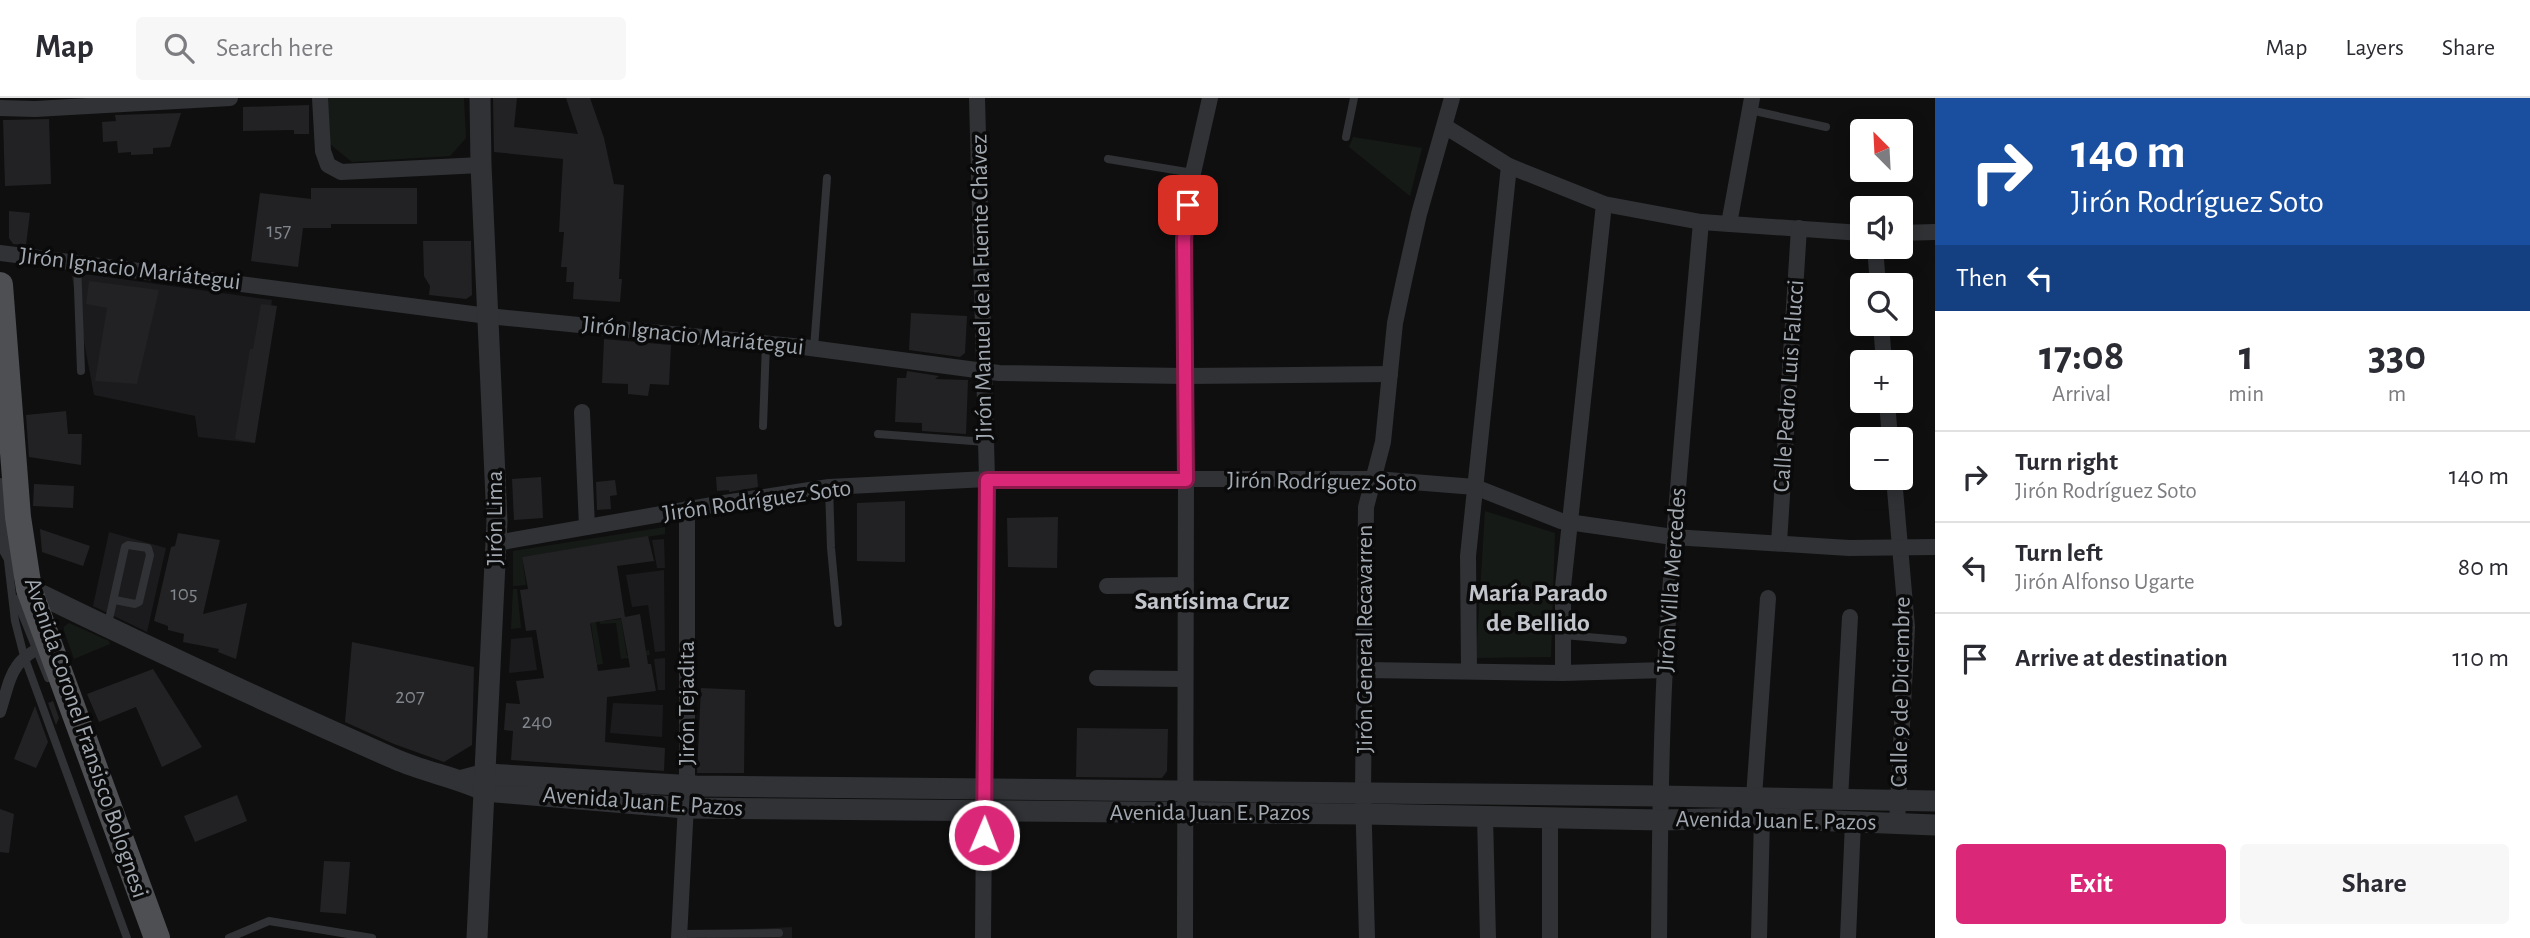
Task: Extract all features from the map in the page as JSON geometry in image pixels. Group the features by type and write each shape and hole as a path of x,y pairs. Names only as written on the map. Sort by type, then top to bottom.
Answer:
{"main road":[{"name":"Avenida Coronel Fransisco Bolognesi","path":"0,285 21,589 157,938"}],"street":[{"path":"0,108 35,109 230,98"},
{"path":"320,98 323,152 328,165 341,172 481,165"},
{"name":"Jirón Lima","path":"477,938 496,542 480,98"},
{"name":"Jirón Manuel de la Fuente Chávez","path":"977,98 987,480 983,938"},
{"path":"1185,938 1184,239 1193,173 1210,98"},
{"name":"Jirón General Recavarren","path":"1367,938 1364,804 1366,507 1383,442 1395,323 1415,230 1452,98"},
{"path":"1729,224 1751,104"},
{"path":"1446,127 1509,166 1604,204 1701,222 1850,232"},
{"path":"1469,671 1468,556 1509,166"},
{"path":"1563,673 1563,587 1604,204"},
{"name":"Jirón Villa Mercedes","path":"1659,938 1660,796 1665,670 1673,537 1701,222"},
{"name":"Calle Pedro Luis Falucci","path":"1779,543 1799,228"},
{"path":"1913,233 1935,232"},
{"name":"Jirón Ignacio Mariátegui","path":"0,253 488,316 814,348 999,373 1184,376 1390,374"},
{"path":"582,411 587,527"},
{"name":"Jirón Rodríguez Soto","path":"496,542 829,487 987,480 1375,479 1475,487 1571,523 1673,537 1849,548 1935,547"},
{"name":"Calle 9 de Diciembre","path":"1895,490 1907,627 1897,823"},
{"name":"Jirón Tejadita","path":"679,936 687,786 687,509"},
{"path":"3,544 21,589 413,767 463,780 485,782"},
{"path":"1107,586 1186,585"},
{"path":"1754,797 1768,598"},
{"path":"1840,800 1850,617"},
{"path":"0,712 16,665 24,656 42,646"},
{"path":"1365,670 1563,673 1665,670"},
{"path":"1097,678 1185,679"},
{"name":"Avenida Juan E. Pazos","path":"485,782 1185,791 1485,816 1660,820 1762,818 1935,825"},
{"name":"Avenida Juan E. Pazos","path":"485,782 685,808 1185,814 1364,804 1660,796 1935,801"},
{"path":"1485,816 1488,938"},
{"path":"1550,817 1550,938"},
{"path":"1759,938 1762,818"},
{"path":"1847,938 1853,822"}],"lane":[{"path":"1346,137 1354,98"},
{"path":"1751,104 1826,127"},
{"path":"1108,159 1193,173"},
{"path":"814,348 827,178"},
{"path":"77,262 81,371"},
{"path":"763,426 766,343"},
{"path":"878,434 986,442"},
{"path":"0,482 3,544"},
{"path":"829,487 838,623"},
{"path":"107,627 125,547 128,545 148,548 150,555 139,602 135,604 114,600"},
{"path":"21,589 15,621 24,656 127,938"},
{"path":"1563,635 1623,640"},
{"path":"42,646 51,685"},
{"path":"229,938 269,922 372,938"},
{"path":"679,936 779,933"}],"shaded area":[{"path":"327,98 464,98 466,138 450,156 352,162 330,144"},
{"path":"1353,137 1422,148 1410,196 1349,147"},
{"path":"71,272 272,300 254,443 198,437 195,416 94,395"},
{"path":"1485,511 1555,533 1551,657 1476,658"},
{"path":"665,527 665,534 522,557 526,585 513,586 513,551"},
{"path":"109,532 166,548 147,632 93,606"},
{"path":"664,539 665,568 657,568 652,540"},
{"path":"664,570 665,651 655,652 648,605 632,607 626,575"},
{"path":"597,583 603,621 621,619 627,656 649,650 650,655 621,659 616,623 600,624 594,589"},
{"path":"513,589 517,589 521,628 511,629"},
{"path":"594,611 603,664 576,668 597,663 591,624 580,624"},
{"path":"69,623 109,641 110,644 74,659 64,631 64,627"},
{"path":"532,637 537,670 509,673 511,639"},
{"path":"665,658 665,690 658,690 654,659"},
{"path":"613,703 663,705 662,737 610,733"},
{"path":"792,927 792,938 707,938 707,931"}],"building":[{"path":"493,98 517,98 514,127 578,134 566,98 590,98 604,138 614,184 624,185 620,302 573,299 574,282 566,282 567,267 561,267 564,232 559,232 563,159 494,152"},
{"path":"309,105 309,134 294,134 294,130 243,131 243,107"},
{"path":"181,113 170,147 153,148 153,154 118,153 117,141 103,142 102,122 116,121 115,115"},
{"path":"49,119 51,184 5,186 3,120"},
{"path":"311,188 417,188 417,224 331,224 331,228 303,228 298,267 251,261 260,193 311,199"},
{"path":"9,211 30,213 26,245 13,244 9,238"},
{"path":"423,241 471,241 472,295 466,299 429,295 430,286 424,276"},
{"path":"89,281 159,290 137,384 95,381 107,308 86,304"},
{"path":"261,304 277,306 255,443 235,439 250,349 253,349"},
{"path":"911,313 967,316 965,353 960,357 909,350"},
{"path":"604,339 671,345 669,385 650,384 648,396 628,394 628,384 602,383"},
{"path":"907,371 939,376 935,379 968,380 966,434 922,431 922,423 895,422 897,378 906,378"},
{"path":"66,411 68,434 82,434 81,465 29,457 26,415"},
{"path":"757,474 758,487 729,492 717,491 716,477"},
{"path":"541,477 543,518 514,520 512,479"},
{"path":"615,480 617,495 610,496 611,509 597,510 596,482"},
{"path":"34,484 74,486 73,508 33,506"},
{"path":"905,501 905,562 857,561 857,503"},
{"path":"1058,517 1057,568 1008,567 1007,518"},
{"path":"40,529 90,546 83,566 42,552"},
{"path":"178,533 220,540 203,614 247,603 236,659 218,652 219,649 183,642 184,634 168,630 168,626 154,621 171,547 175,546"},
{"path":"648,536 654,561 617,566 625,617 640,614 648,664 651,664 656,691 607,697 605,742 665,748 664,771 511,760 513,731 504,730 506,703 520,704 516,681 544,678 536,630 526,631 520,590 528,589 522,557","holes":["621,618 630,667 598,671 590,623"]},
{"path":"352,642 474,667 472,745 444,762 345,722"},
{"path":"153,669 202,747 162,767 136,707 99,722 87,694"},
{"path":"701,688 745,690 744,773 697,773"},
{"path":"53,701 59,718 56,725 48,703"},
{"path":"35,706 48,742 36,768 14,759"},
{"path":"1077,728 1168,729 1167,771 1162,778 1076,777"},
{"path":"237,795 247,821 195,842 184,816"},
{"path":"0,809 14,814 9,853 0,852"},
{"path":"324,861 350,862 346,914 320,912"}],"district":[{"name":"Santísima Cruz","path":"1212,601"},
{"name":"María Parado de Bellido","path":"1538,608"}],"route":[{"path":"984,835 987,480 1186,480 1184,239 1188,205"}]}
